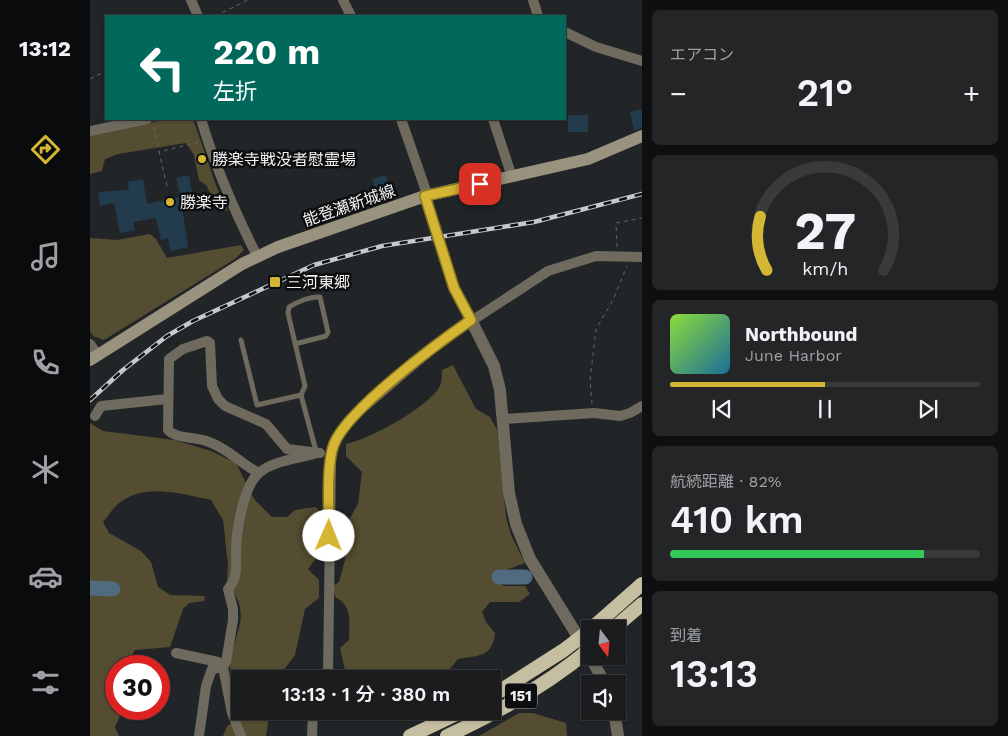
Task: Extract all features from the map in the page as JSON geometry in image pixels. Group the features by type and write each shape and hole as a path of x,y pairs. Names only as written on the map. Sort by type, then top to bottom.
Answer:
{"highway":[{"name":"151","path":"601,620 642,584"},
{"path":"624,620 642,604"},
{"name":"151","path":"501,691 528,675 581,636"},
{"name":"151","path":"447,736 495,712 581,658"},
{"path":"410,736 445,720"}],"main road":[{"name":"能登瀬新城線","path":"94,358 257,256 278,247 425,196 512,178 588,159 642,136"}],"street":[{"path":"191,0 198,15"},
{"path":"343,0 350,15"},
{"path":"534,0 538,15"},
{"path":"566,32 596,47 642,60"},
{"path":"201,120 207,140 240,224 257,256"},
{"path":"401,120 426,191 425,196 454,288 494,366 500,390 509,493 516,524 530,560 581,624"},
{"path":"493,120 512,178"},
{"path":"90,131 151,123"},
{"path":"328,670 332,451 340,432 350,420 410,367 471,320 554,268 596,256 614,255 636,258"},
{"path":"259,473 221,447 207,441 172,434 168,430 169,358 184,349 207,340 210,343 212,386 218,400 226,406 266,424 287,449 318,452 332,451"},
{"path":"90,344 94,358"},
{"path":"95,416 101,406 167,400"},
{"path":"503,419 594,413 620,416 642,406"},
{"path":"199,736 206,686 212,669 223,667 226,662 233,620 233,610 228,591 234,580 236,570 236,531 250,486 259,473 271,466 318,452"},
{"path":"176,653 218,662 223,667 232,713 240,736"},
{"path":"312,736 313,720"},
{"path":"615,720 618,736"}],"lane":[{"path":"295,344 326,336 328,332 320,297 315,296 289,307 288,313 295,344 305,386 301,394 318,452"},
{"path":"241,340 257,404 301,394"}],"path":[{"path":"217,15 248,0"},
{"path":"90,79 105,72"},
{"path":"151,123 167,186"},
{"path":"159,152 207,140"},
{"path":"614,255 618,244 616,223 642,218"},
{"path":"594,413 590,380 596,329 613,300 622,274 636,258"}],"shaded area":[{"path":"164,120 193,120 217,188 228,211 216,208 207,186 199,180 194,155 186,143 118,154 105,159 102,171 90,174 90,134"},
{"path":"150,234 156,239 167,258 241,245 244,250 235,259 104,340 93,336 90,331 90,238 117,240"},
{"path":"453,365 476,409 490,417 497,430 506,517 511,535 525,563 503,571 495,580 504,586 525,586 530,594 519,602 490,602 482,612 486,622 495,633 491,647 488,651 478,656 458,659 449,670 345,670 340,648 349,640 349,615 345,605 335,597 333,586 339,582 345,560 347,523 358,504 362,472 346,456 346,444 381,430 418,408 438,389 442,370"},
{"path":"90,423 103,431 174,440 211,451 236,463 254,499 272,517 287,517 295,510 316,507 323,516 321,552 308,569 319,580 319,598 305,609 295,655 284,670 231,670 231,680 230,668 240,624 240,605 227,583 228,564 223,520 211,500 175,493 151,491 128,497 116,506 103,522 109,533 141,551 151,562 158,587 170,595 205,596 204,601 189,603 183,609 170,647 135,650 132,655 105,655 105,720 118,720 115,727 119,736 90,736"},
{"path":"519,713 533,713 566,723 567,736 479,736"},
{"path":"237,720 269,720 266,736 223,736 227,726"}],"building":[{"path":"642,109 642,128 634,130 630,112"},
{"path":"568,115 588,115 588,132 568,132"},
{"path":"189,175 194,204 182,206 188,247 170,251 168,238 161,240 156,218 133,222 135,230 120,233 114,203 100,206 98,192 129,190 127,182 143,179 147,204 180,197 176,178"},
{"path":"386,175 391,195 378,199 372,179"}],"waterway":[{"path":"499,577 525,577"},
{"path":"90,588 113,589"}],"railway":[{"path":"90,400 123,370 167,336 193,321 314,265 382,246 534,222 642,194"}],"place":[{"name":"勝楽寺戦没者慰霊場","path":"202,159"},
{"name":"勝楽寺","path":"170,202"},
{"name":"三河東郷","path":"275,282"}],"route":[{"path":"329,536 331,458 334,444 340,432 350,420 410,367 471,320 454,288 425,196 480,184"}]}
